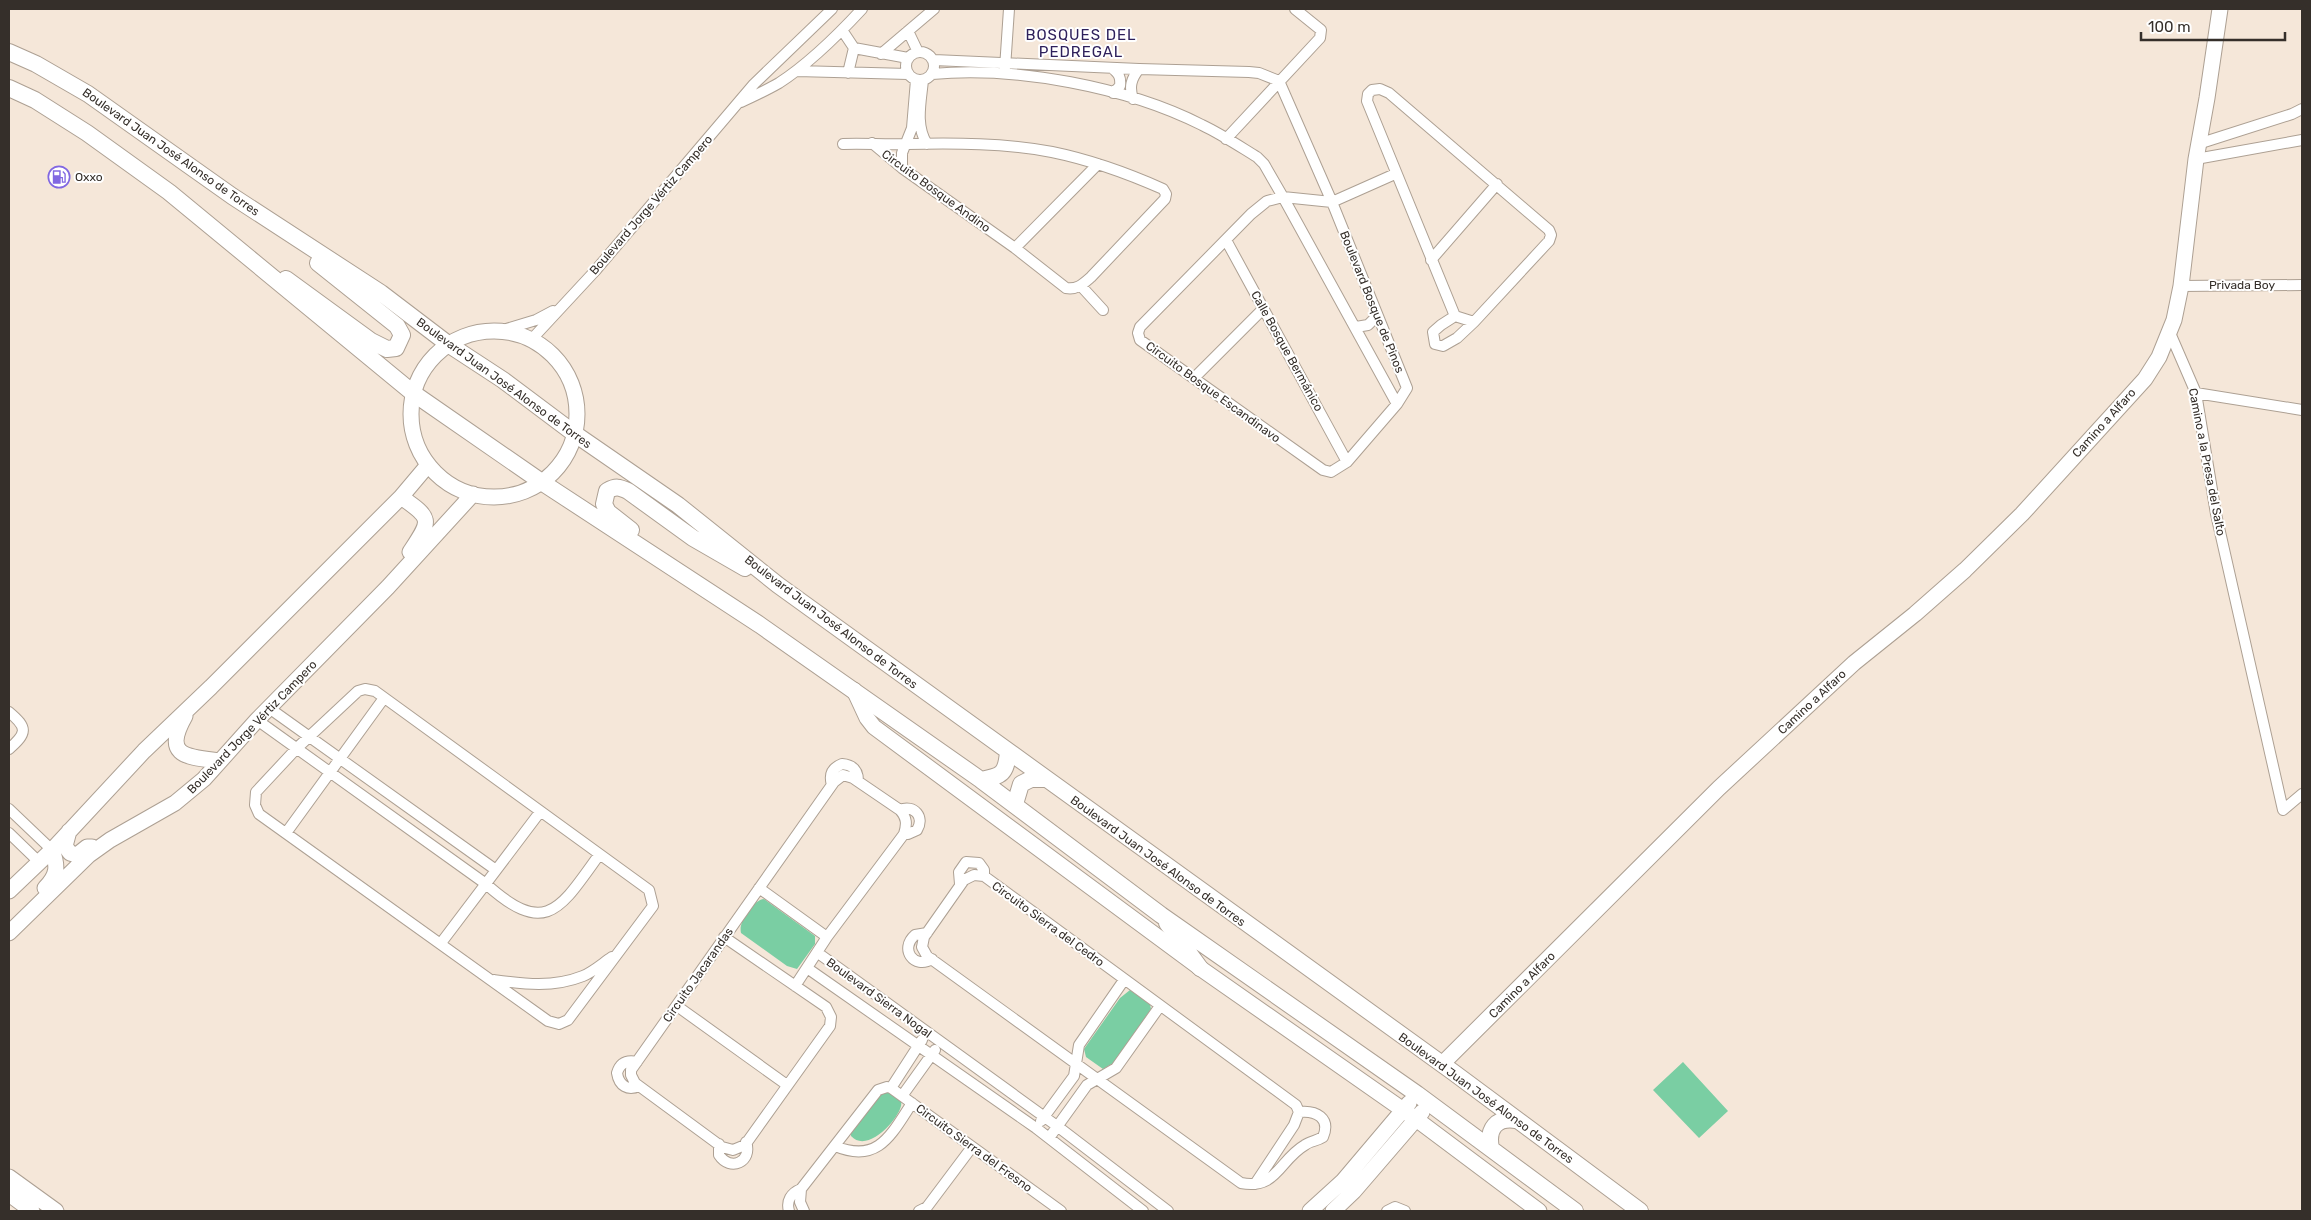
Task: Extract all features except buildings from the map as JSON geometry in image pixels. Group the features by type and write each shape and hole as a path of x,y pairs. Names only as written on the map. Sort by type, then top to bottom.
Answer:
{"main road":[{"name":"Boulevard Juan José Alonso de Torres","path":"9,52 36,64 88,94 232,196 381,293 448,344 504,380 575,434 678,505 778,585 1044,779 1442,1064 1640,1211"},
{"path":"9,88 35,100 108,147 169,192 413,394 543,484 760,625 854,690 1015,804 1161,915 1423,1099 1575,1211"},
{"path":"238,249 308,294 371,341 387,349 396,348 402,335 397,326 291,243 264,216"},
{"path":"697,584 608,512 604,504 607,491 614,487 620,487 628,491 722,556 778,585"},
{"path":"981,780 1000,776 1004,772 1007,765 1008,752"},
{"path":"1015,804 1021,784 1031,779 1044,779"},
{"path":"1161,915 1200,968"},
{"path":"1491,1148 1489,1137 1492,1127 1499,1121 1516,1120"}],"street":[{"name":"Boulevard Jorge Vértiz Campero","path":"531,340 595,271 754,84 832,9"},
{"name":"Boulevard Jorge Vértiz Campero","path":"738,104 777,84 797,71 862,9"},
{"path":"881,54 934,9"},
{"path":"1005,74 1009,9"},
{"path":"1226,139 1322,34 1321,30 1295,9"},
{"path":"2170,333 2181,286 2197,151 2220,9"},
{"path":"842,30 854,48 908,58 918,52 925,52 934,60 1139,70 1249,72 1259,73 1280,81"},
{"path":"908,31 918,52"},
{"path":"848,73 854,48"},
{"path":"908,58 906,69 916,78 920,132 927,144"},
{"path":"797,71 916,78 932,74 935,68 934,60"},
{"path":"1112,68 1119,74 1121,80 1120,86 1113,93"},
{"path":"1133,99 1130,87 1133,76 1139,70"},
{"name":"Boulevard Bosque de Pinos","path":"932,74 958,72 1005,74 1054,80 1113,93 1158,107 1201,124 1257,157 1264,164 1283,197 1397,404 1407,388 1376,316 1332,202 1280,81"},
{"name":"Circuito Bosque Andino","path":"872,144 905,144 912,128 916,78"},
{"path":"1455,316 1395,174 1367,101 1368,94 1372,90 1380,89 1389,94 1549,230 1551,235 1549,242 1474,322 1449,344 1443,346 1435,344 1433,332 1441,324 1455,316 1474,322"},
{"path":"2197,151 2302,109"},
{"path":"2197,151 2302,140"},
{"path":"843,144 872,144"},
{"name":"Circuito Bosque Andino","path":"872,144 1066,288 1073,289 1081,286"},
{"path":"902,168 905,144 1023,148 1052,152 1098,164 1125,172 1163,189 1166,194 1164,199 1081,286 1103,310"},
{"path":"1014,248 1098,164"},
{"path":"1283,197 1332,202 1395,174"},
{"path":"1431,260 1497,184"},
{"name":"Circuito Bosque Escandinavo","path":"1283,197 1267,201 1251,214 1140,327 1138,333 1140,340 1323,470 1331,472 1347,462 1397,404"},
{"name":"Calle Bosque Bermánico","path":"1226,240 1347,462"},
{"name":"Privada Boy","path":"2181,286 2302,285"},
{"name":"Boulevard Jorge Vértiz Campero","path":"503,330 536,320 562,305"},
{"path":"1194,378 1263,309"},
{"path":"1356,327 1368,325 1376,316"},
{"path":"503,330 531,340 559,364 568,380 575,406 575,434 565,464 543,484 530,491 492,498 472,494 446,482 428,465 414,434 411,412 413,394 425,367 448,344 474,332 503,330"},
{"name":"Camino a la Presa del Salto","path":"2170,333 2196,393 2216,514 2283,810 2302,794"},
{"name":"Camino a Alfaro","path":"1442,1064 1719,788 1854,663 1955,580 2022,514 2145,379 2159,357 2170,333"},
{"path":"2196,393 2302,410"},
{"path":"9,891 52,850 139,756 401,497 428,465"},
{"name":"Boulevard Jorge Vértiz Campero","path":"9,933 97,849 175,804 220,762 257,720 388,587 472,494"},
{"path":"388,587 424,531 426,523 425,516 421,511 401,497"},
{"path":"365,689 375,691 649,890 652,906 568,1020 559,1024 548,1021 259,814 255,805 256,792 309,737 358,691 365,689"},
{"path":"854,690 866,718 874,727 1200,968 1404,1110 1540,1211"},
{"path":"286,833 384,698"},
{"path":"190,706 176,733 178,747 189,757 220,762"},
{"path":"270,708 496,870"},
{"path":"9,712 20,722 23,733 20,739 9,749"},
{"path":"257,720 486,884 512,906 528,912 545,913 562,903 599,855"},
{"name":"Circuito Jacarandas","path":"795,986 826,1007 831,1021 830,1026 739,1149 733,1150 719,1144 639,1086 631,1075 631,1070 758,888 832,785 843,775 858,781 900,810 906,821 904,834 827,937 818,953"},
{"path":"10,811 52,850 56,865 55,877 30,903 26,917"},
{"path":"441,943 540,812"},
{"path":"70,830 65,846 70,853 77,855 88,847 97,849"},
{"path":"9,833 39,862"},
{"name":"Circuito Sierra del Cedro","path":"927,933 960,884 974,875 984,876 1296,1105 1299,1112"},
{"path":"758,888 827,937"},
{"path":"932,959 920,963 914,961 907,951 907,945 914,935 927,933 922,947 924,952 932,959 1236,1181 1255,1184 1264,1183 1272,1178 1306,1144 1323,1137 1325,1124 1320,1115 1310,1111 1299,1112 1294,1125 1255,1184"},
{"path":"724,937 795,986 807,968"},
{"path":"491,979 526,985 565,982 585,976 619,952"},
{"name":"Boulevard Sierra Nogal","path":"1143,1211 1036,1128 807,968 818,953 1044,1116 1168,1211"},
{"path":"842,992 852,978"},
{"path":"1036,1128 1074,1076 1079,1045 1124,980"},
{"path":"862,1006 872,992"},
{"path":"677,1006 787,1085"},
{"path":"1049,1138 1087,1084 1116,1068 1160,1006"},
{"path":"789,1211 788,1202 791,1196 801,1189 878,1090 887,1087 891,1088 927,1032"},
{"path":"902,1096 941,1042"},
{"name":"Circuito Sierra del Fresno","path":"891,1088 1061,1211"},
{"path":"1310,1211 1343,1181 1404,1110 1423,1099"},
{"path":"1333,1211 1354,1191 1416,1119 1423,1099"},
{"name":"Circuito Sierra del Fresno","path":"835,1146 857,1152 866,1152 879,1147 887,1139 912,1103"},
{"path":"927,1210 972,1147"},
{"path":"9,1177 56,1211"},
{"path":"801,1189 800,1202 804,1211"},
{"path":"9,1194 32,1211"},
{"path":"1387,1211 1395,1207 1405,1211"}],"green space":[{"path":"764,899 815,936 815,944 797,969 787,966 741,933 742,923 747,912 755,903"},
{"path":"1130,990 1150,1004 1151,1009 1115,1062 1103,1069 1086,1057 1084,1049 1120,998"},
{"path":"1683,1062 1728,1111 1699,1138 1653,1090"},
{"path":"889,1091 901,1102 901,1107 892,1122 876,1137 867,1141 858,1141 851,1136 851,1131 877,1095"}],"place":[{"name":"Oxxo","path":"59,177"}],"district":[{"name":"BOSQUES DEL PEDREGAL","path":"1081,44"}]}
